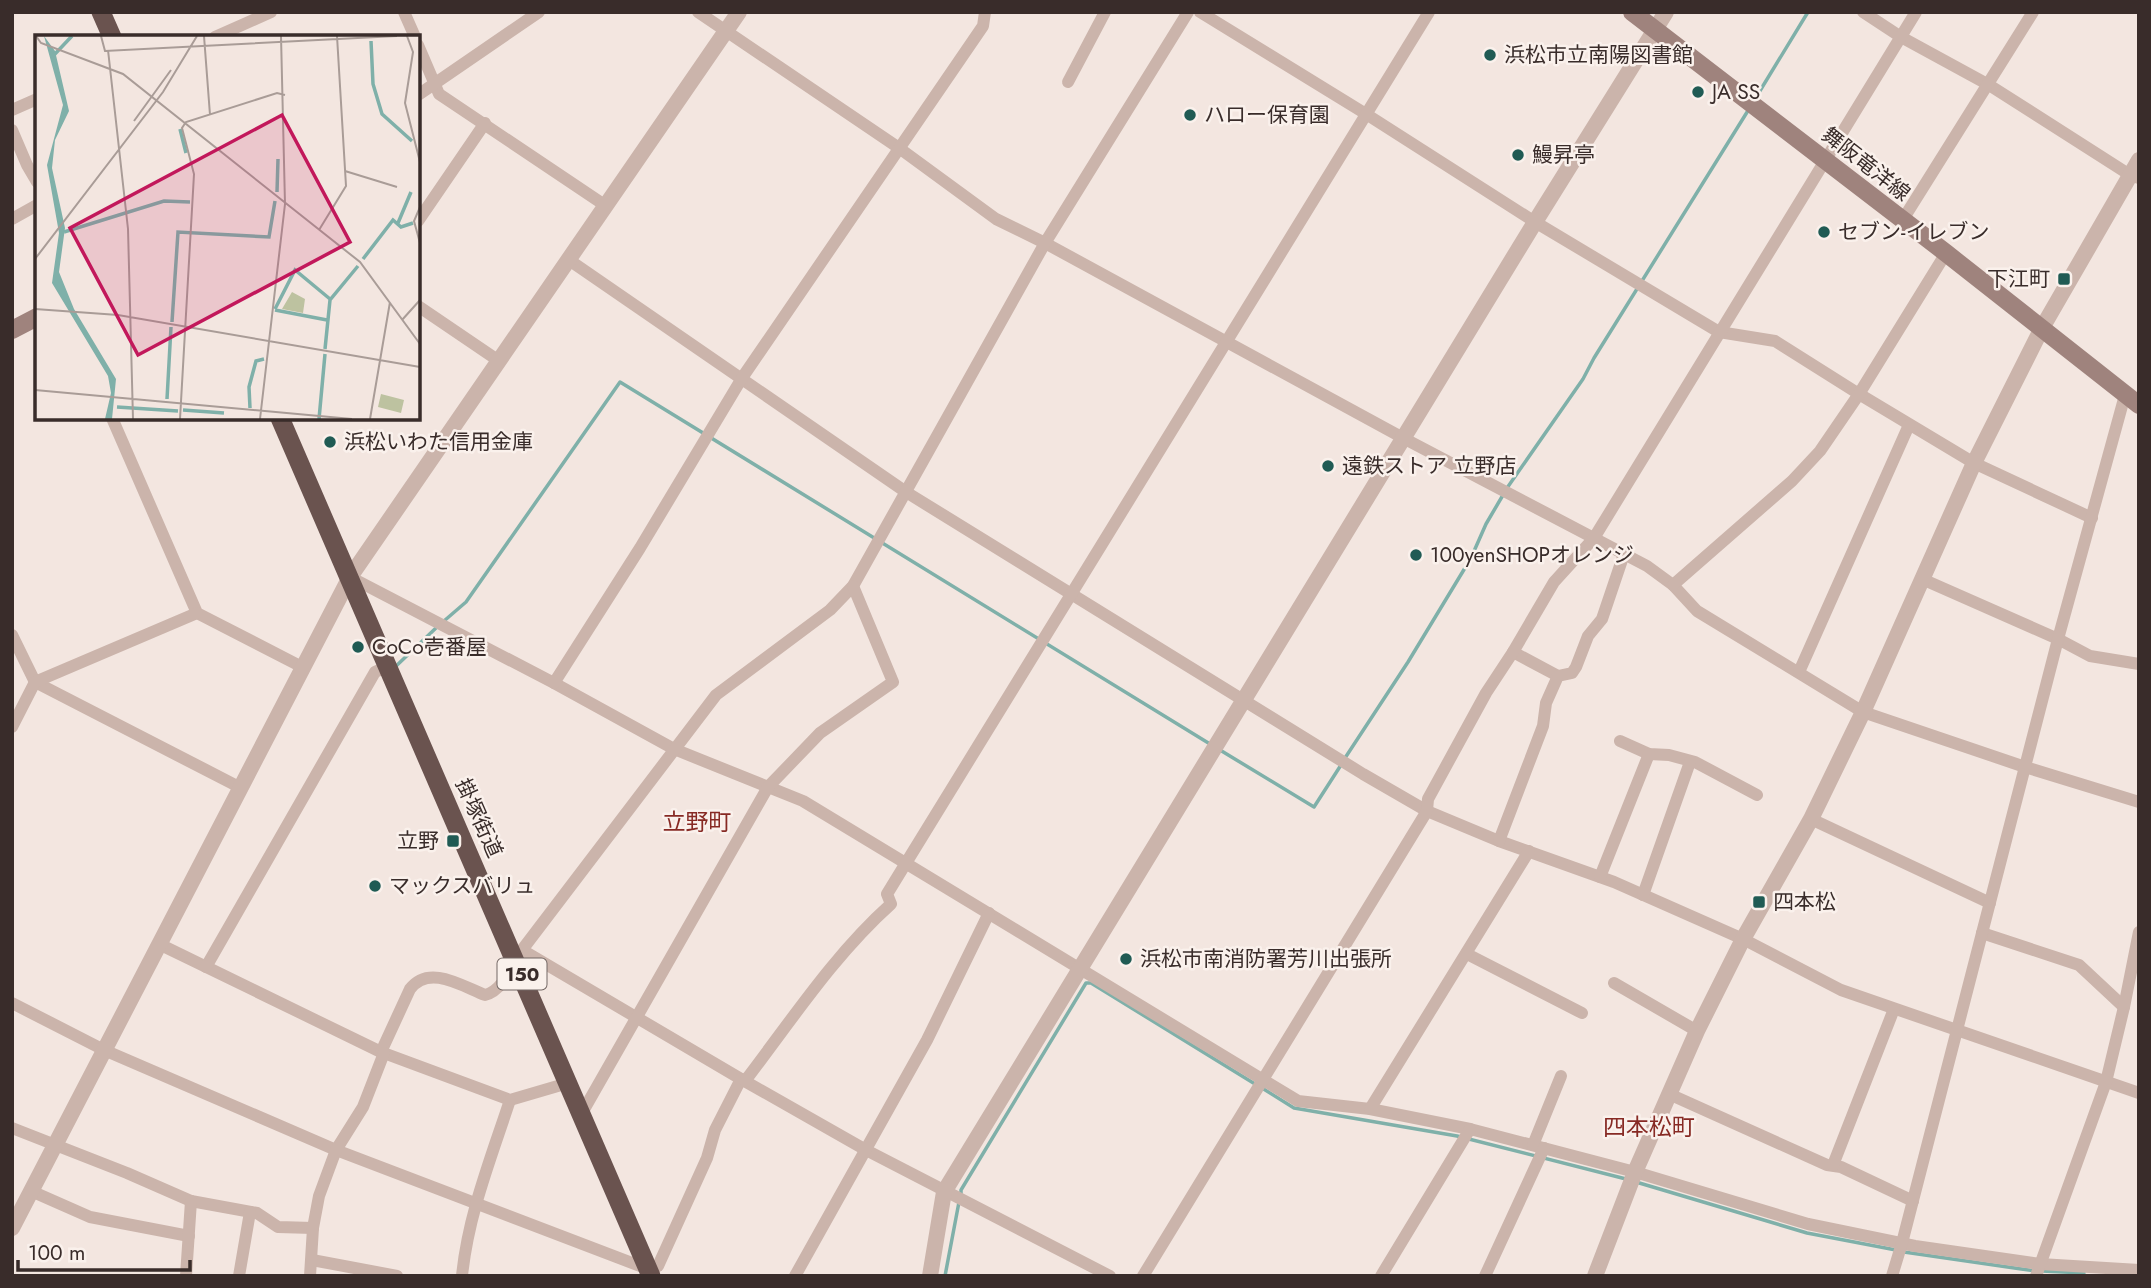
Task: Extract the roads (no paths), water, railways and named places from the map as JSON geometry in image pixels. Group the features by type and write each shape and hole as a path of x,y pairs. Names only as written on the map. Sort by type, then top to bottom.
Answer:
{"highway":[{"path":"100,12 111,35"},
{"name":"掛塚街道","path":"281,420 389,669 519,955 568,1083 650,1272"}],"main road":[{"name":"舞阪竜洋線","path":"1632,12 2134,398"},
{"path":"12,330 35,318"}],"street":[{"path":"219,35 271,12"},
{"path":"404,12 414,35"},
{"path":"420,94 539,12"},
{"path":"698,12 900,148 996,219 1647,566 1673,585 1697,611 1863,712 2139,802"},
{"path":"12,1228 350,577 739,12"},
{"path":"554,683 743,378 983,26 985,12"},
{"path":"1068,82 1105,12"},
{"path":"310,1276 313,1228 319,1196 336,1150 363,1107 382,1052 410,989 416,981 444,977 485,995 492,993 716,695 830,610 853,586 1045,243 1188,12"},
{"path":"1200,12 1535,222 1719,332 1775,341 1974,463 2092,518"},
{"path":"12,1003 104,1049 336,1150 650,1272 658,1266 708,1158 715,1130 743,1080 867,925 891,904 887,894 1429,12"},
{"path":"929,1276 944,1192 1535,222 1666,12"},
{"path":"1595,1276 1634,1172 1697,1031 1743,939 1811,819 1863,712 1974,463 2042,328 2136,171 1901,37 1863,12"},
{"path":"1143,1276 1427,811 1428,799 1486,693 1554,582 1594,538 1916,12"},
{"path":"1902,221 2033,12"},
{"path":"420,51 439,94 607,206"},
{"path":"12,110 35,100"},
{"path":"420,218 485,123"},
{"path":"12,130 35,179"},
{"path":"12,219 35,206"},
{"path":"1673,585 1792,481 1820,451 1859,394 1946,253"},
{"path":"569,260 906,492 1427,811 1643,895 1743,939 1841,990 2139,1093"},
{"path":"420,307 499,361"},
{"path":"1892,1276 2058,639 2092,518 2134,398"},
{"path":"113,420 197,613 304,668"},
{"path":"1798,672 1909,425"},
{"path":"1513,652 1558,676 1572,673 1588,636 1602,619 1624,554"},
{"path":"350,577 674,749 803,801 1080,969 1260,1084 1298,1101 1370,1109 1470,1129 1634,1172 1808,1224 1902,1243 2038,1270 2139,1270"},
{"path":"1923,579 2090,656 2139,664"},
{"path":"582,1113 768,787 820,733 893,682 853,586"},
{"path":"12,727 35,682 197,613"},
{"path":"12,635 35,682 241,788"},
{"path":"206,967 375,672 389,669"},
{"path":"1499,841 1543,726 1546,703 1558,676"},
{"path":"1620,741 1649,754 1669,755 1695,762 1758,795"},
{"path":"1600,877 1649,754"},
{"path":"1643,895 1690,762"},
{"path":"1811,819 1990,903"},
{"path":"1370,1109 1529,851"},
{"path":"795,1276 927,1040 989,913"},
{"path":"2038,1270 2106,1082 2139,932"},
{"path":"1982,933 2079,965 2124,1007"},
{"path":"159,944 382,1052 510,1100 568,1083"},
{"path":"1467,954 1582,1013"},
{"path":"519,955 636,1018 866,1150 1110,1276"},
{"path":"1614,983 1697,1031"},
{"path":"1833,1166 1894,1009"},
{"path":"1485,1276 1539,1146 1561,1076"},
{"path":"1669,1094 1833,1166 1841,1167 1913,1201"},
{"path":"462,1276 464,1250 475,1204 510,1100"},
{"path":"12,1128 191,1201 257,1213 278,1227 313,1228"},
{"path":"1381,1276 1470,1129"},
{"path":"31,1191 90,1217 188,1236"},
{"path":"186,1276 191,1201"},
{"path":"239,1276 250,1212"},
{"path":"312,1260 397,1276"}],"waterway":[{"path":"1755,99 1808,12"},
{"path":"1507,488 1583,379 1749,109"},
{"path":"394,668 466,602 620,382 1210,744"},
{"path":"1345,758 1408,662 1471,558 1503,495"},
{"path":"1220,750 1314,807 1341,765"},
{"path":"961,1195 961,1190 1086,983 1091,983 1255,1084"},
{"path":"1262,1088 1294,1108 1457,1136 1626,1179"},
{"path":"1636,1182 1807,1233 1896,1250"},
{"path":"945,1276 959,1202"},
{"path":"1904,1252 2035,1271"},
{"path":"2042,1271 2084,1273"}],"place":[{"name":"浜松市立南陽図書館","path":"1490,55"},
{"name":"JA SS","path":"1698,92"},
{"name":"ハロー保育園","path":"1190,115"},
{"name":"鰻昇亭","path":"1518,155"},
{"name":"セブン-イレブン","path":"1824,232"},
{"name":"下江町","path":"2064,279"},
{"name":"浜松いわた信用金庫","path":"330,442"},
{"name":"遠鉄ストア 立野店","path":"1328,466"},
{"name":"100yenSHOPオレンジ","path":"1416,555"},
{"name":"CoCo壱番屋","path":"358,647"},
{"name":"立野","path":"453,841"},
{"name":"マックスバリュ","path":"375,886"},
{"name":"四本松","path":"1759,902"},
{"name":"浜松市南消防署芳川出張所","path":"1126,959"}],"district":[{"name":"立野町","path":"697,822"},
{"name":"四本松町","path":"1649,1127"}]}
